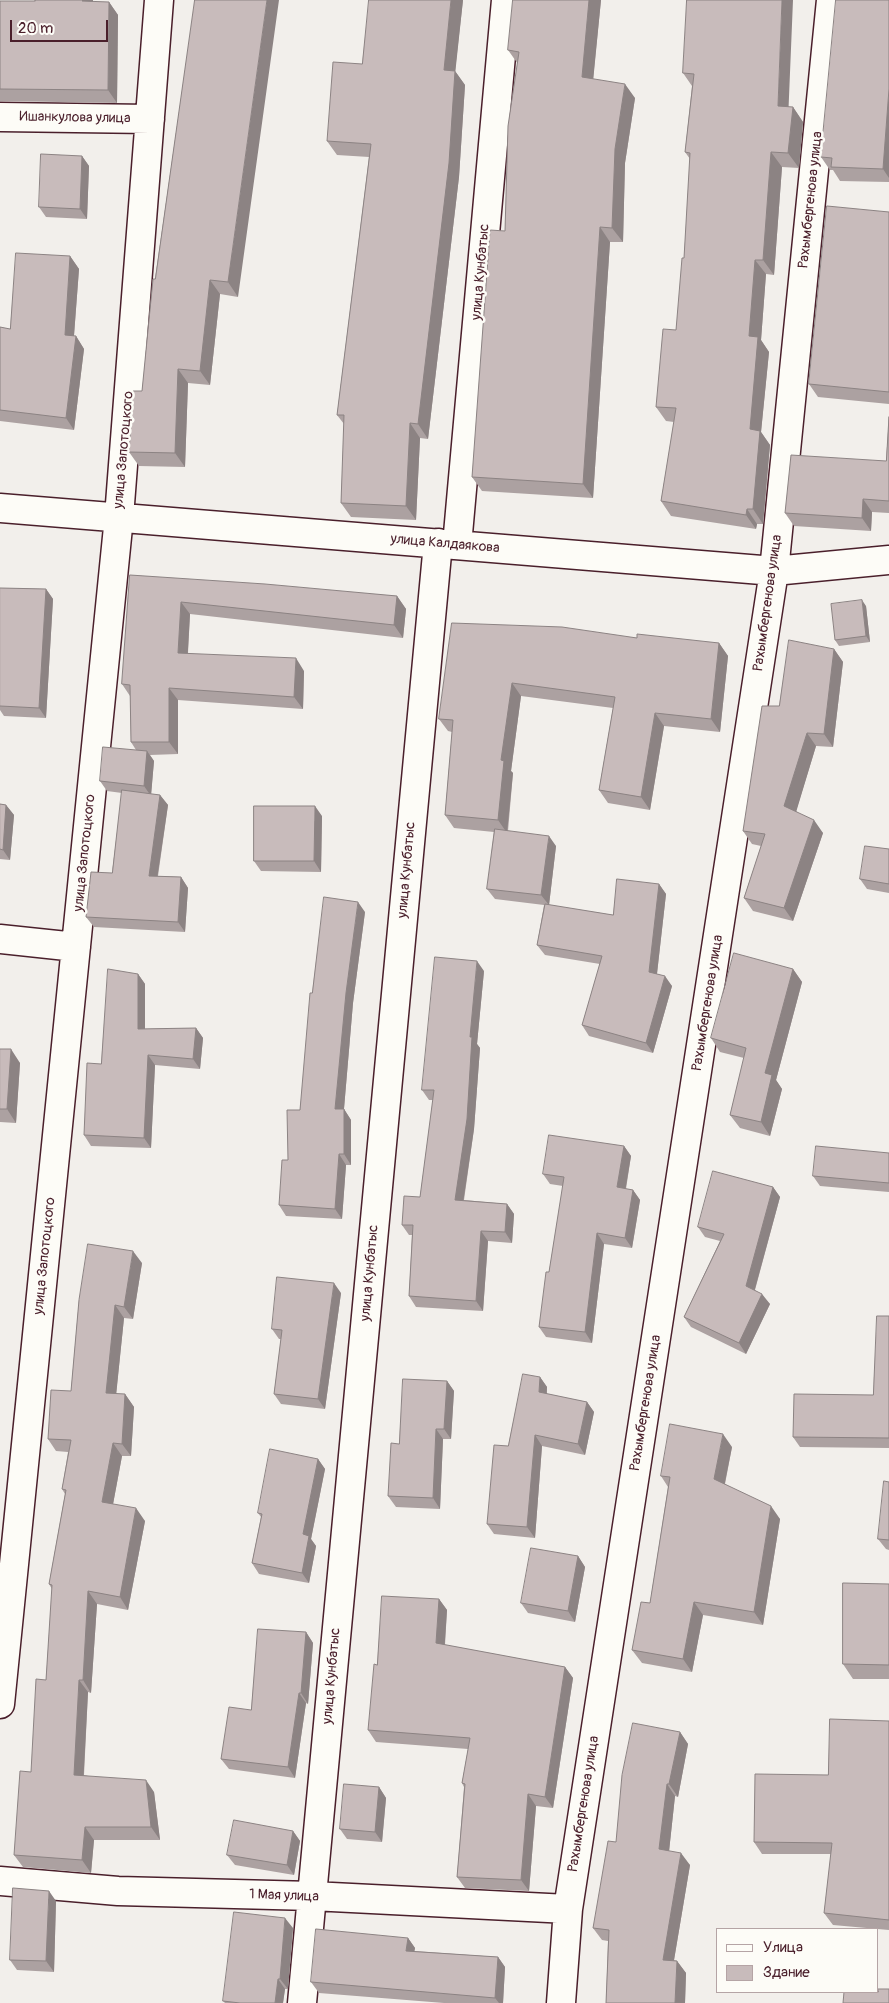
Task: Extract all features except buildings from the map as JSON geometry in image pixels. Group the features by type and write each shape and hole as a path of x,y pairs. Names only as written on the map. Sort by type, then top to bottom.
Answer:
{"street":[{"name":"улица Запотоцкого","path":"0,1704 119,517 160,0"},
{"name":"улица Кунбатыс","path":"302,2003 448,544 506,0"},
{"name":"Рахымбергенова улица","path":"561,2003 568,1909 774,571 831,0"},
{"name":"Ишанкулова улица","path":"0,117 150,119"},
{"name":"улица Калдаякова","path":"0,508 774,571 889,560"},
{"path":"0,939 76,947"},
{"name":"1 Мая улица","path":"0,1881 118,1892 312,1896 568,1909"}]}
